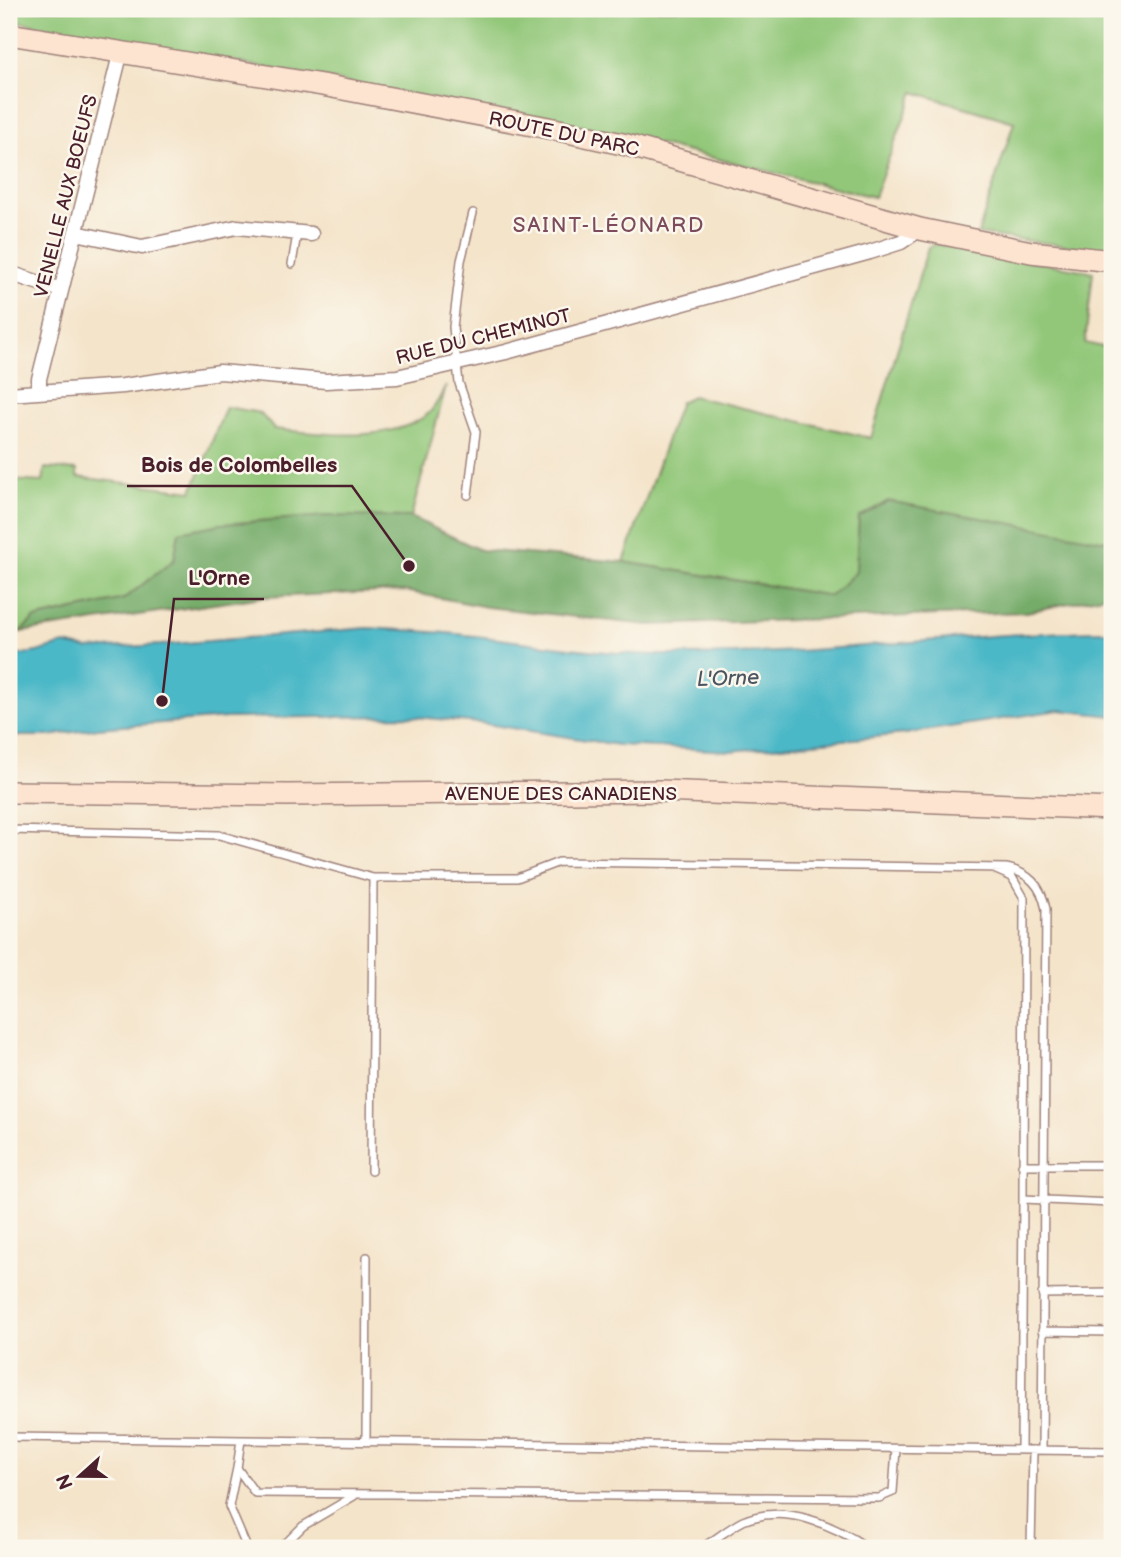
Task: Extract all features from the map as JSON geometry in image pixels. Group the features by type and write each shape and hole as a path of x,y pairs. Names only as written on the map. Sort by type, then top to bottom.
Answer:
{"street":[{"name":"ROUTE DU PARC","path":"9,34 322,85 627,145 920,229 1031,252 1112,261"},
{"name":"VENELLE AUX BOEUFS","path":"39,392 39,379 121,51"},
{"path":"76,233 142,247 237,228 304,234"},
{"name":"RUE DU CHEMINOT","path":"9,394 123,386 220,372 326,381 372,381 519,348 870,252 901,242 920,229"},
{"path":"9,273 61,290"},
{"name":"AVENUE DES CANADIENS","path":"9,792 288,795 661,791 1112,809"}],"lane":[{"path":"468,495 476,432 455,363 454,314 461,261 472,213"},
{"path":"292,264 304,234"},
{"path":"9,830 219,835 373,878 517,878 559,862 990,868 1016,870 1032,878 1044,898 1046,909 1042,1450"},
{"path":"990,868 1012,877 1024,898 1021,1450"},
{"path":"371,1171 373,878"},
{"path":"1022,1165 1112,1165"},
{"path":"1023,1199 1112,1203"},
{"path":"366,1442 367,1256"},
{"path":"1042,1294 1112,1293"},
{"path":"1042,1331 1112,1332"},
{"path":"9,1437 1112,1451"},
{"path":"241,1440 229,1506 247,1548"},
{"path":"237,1468 255,1493 879,1498 893,1492 897,1449"},
{"path":"1031,1548 1033,1450"},
{"path":"281,1548 303,1526 356,1494"},
{"path":"776,1514 777,1498"},
{"path":"701,1548 744,1521 776,1514 795,1516 842,1531 868,1548"}],"green space":[{"path":"9,9 1112,9 1112,252 978,234 1014,122 914,92 874,197 586,127 9,20"},
{"path":"936,244 1093,272 1085,343 1112,349 1112,542 1054,532 859,517 856,572 831,596 624,562 680,402 692,396 871,438 928,247"},
{"path":"446,386 411,517 295,518 179,532 174,560 124,599 34,619 20,632 9,634 9,480 43,482 45,468 77,470 77,477 192,491 226,407 260,413 274,429 333,434 376,433 414,423 429,413"},
{"path":"888,501 1112,542 1112,594 1027,612 648,625 487,607 404,591 262,597 20,632 34,619 124,599 174,560 179,532 221,524 326,516 411,517 480,550 624,562 831,596 856,572 859,517"}],"water":[{"path":"367,628 446,633 585,650 662,655 719,655 1000,635 1112,631 1112,716 1059,710 905,734 731,751 618,745 480,723 406,716 226,718 98,728 49,736 9,736 9,656 64,644 88,649"}],"place":[{"name":"Bois de Colombelles","path":"409,566"},
{"name":"L'Orne","path":"162,701"}],"district":[{"name":"SAINT-LÉONARD","path":"609,225"}]}
